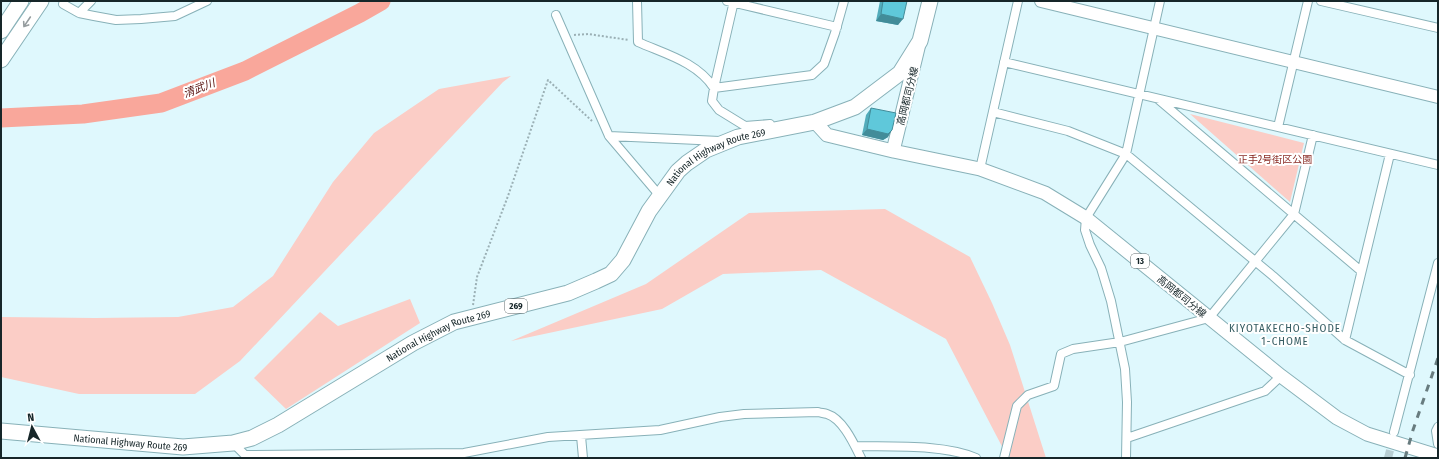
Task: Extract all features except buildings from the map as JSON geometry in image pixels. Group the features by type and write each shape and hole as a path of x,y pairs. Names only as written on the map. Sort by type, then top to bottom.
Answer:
{"highway":[{"path":"1,31 21,1"},
{"path":"1,60 41,1"},
{"name":"National Highway Route 269","path":"1,431 184,447 233,443 252,438 278,425 413,343 454,322 568,293 611,274 623,260 645,218 660,196 678,172 687,163 706,150 738,136 815,122 855,107 900,73 920,41 930,1"}],"main road":[{"name":"高岡都司分線","path":"893,151 920,41"},
{"name":"高岡都司分線","path":"815,122 827,135 893,151 980,169 1045,193 1086,218 1281,376 1337,418 1367,434 1438,456"}],"street":[{"path":"79,13 90,1"},
{"path":"63,4 79,13 116,20 175,16 207,1"},
{"path":"637,1 638,42 692,66 708,78 714,88"},
{"path":"714,88 812,75 824,64 844,1"},
{"path":"980,169 1018,1"},
{"path":"1041,1 1438,97"},
{"path":"1126,458 1127,402 1125,369 1111,301 1100,268 1090,245 1086,230 1086,218 1126,154 1160,1"},
{"path":"1278,127 1308,1"},
{"path":"1321,1 1438,28"},
{"path":"815,122 746,126 719,110 712,101 732,2 837,27"},
{"path":"556,15 609,136 660,196"},
{"path":"1004,62 1438,165"},
{"path":"1157,98 1361,271"},
{"path":"993,112 1068,131 1126,154 1255,261 1345,340 1410,375"},
{"path":"609,136 727,141"},
{"path":"1004,458 1017,406 1028,396 1054,386 1061,354 1073,349 1120,342 1209,318 1294,214 1313,136"},
{"path":"1345,340 1390,154"},
{"path":"1394,432 1438,263"},
{"path":"1127,438 1265,391 1281,376"},
{"path":"233,443 244,455 464,453 548,437 660,430 720,417 744,414 818,412 828,414 839,423 855,446 861,458"},
{"path":"1438,427 1436,432 1438,444"},
{"path":"581,436 583,458"},
{"path":"855,446 935,449 965,453 976,458"}],"path":[{"path":"565,35 588,34 638,42"},
{"path":"471,317 477,277 508,196 548,80 592,121"}],"green space":[{"path":"511,76 503,82 240,361 195,394 79,394 1,377 1,317 178,317 233,307 273,276 333,182 374,133 439,89"},
{"name":"正手2号街区公園","path":"1190,114 1304,143 1290,202"},
{"path":"885,209 970,257 1010,345 1046,458 1008,458 946,339 821,270 723,274 662,309 511,341 646,284 749,213"},
{"path":"410,299 420,323 286,409 254,378 320,312 338,326"}],"waterway":[{"name":"清武川","path":"1,118 83,114 161,103 245,71 381,1"}],"tunnel":[{"path":"1388,458 1393,439"}],"railway":[{"path":"1405,458 1438,358"}],"district":[{"name":"KIYOTAKECHO-SHODE 1-CHOME","path":"1285,334"}]}
